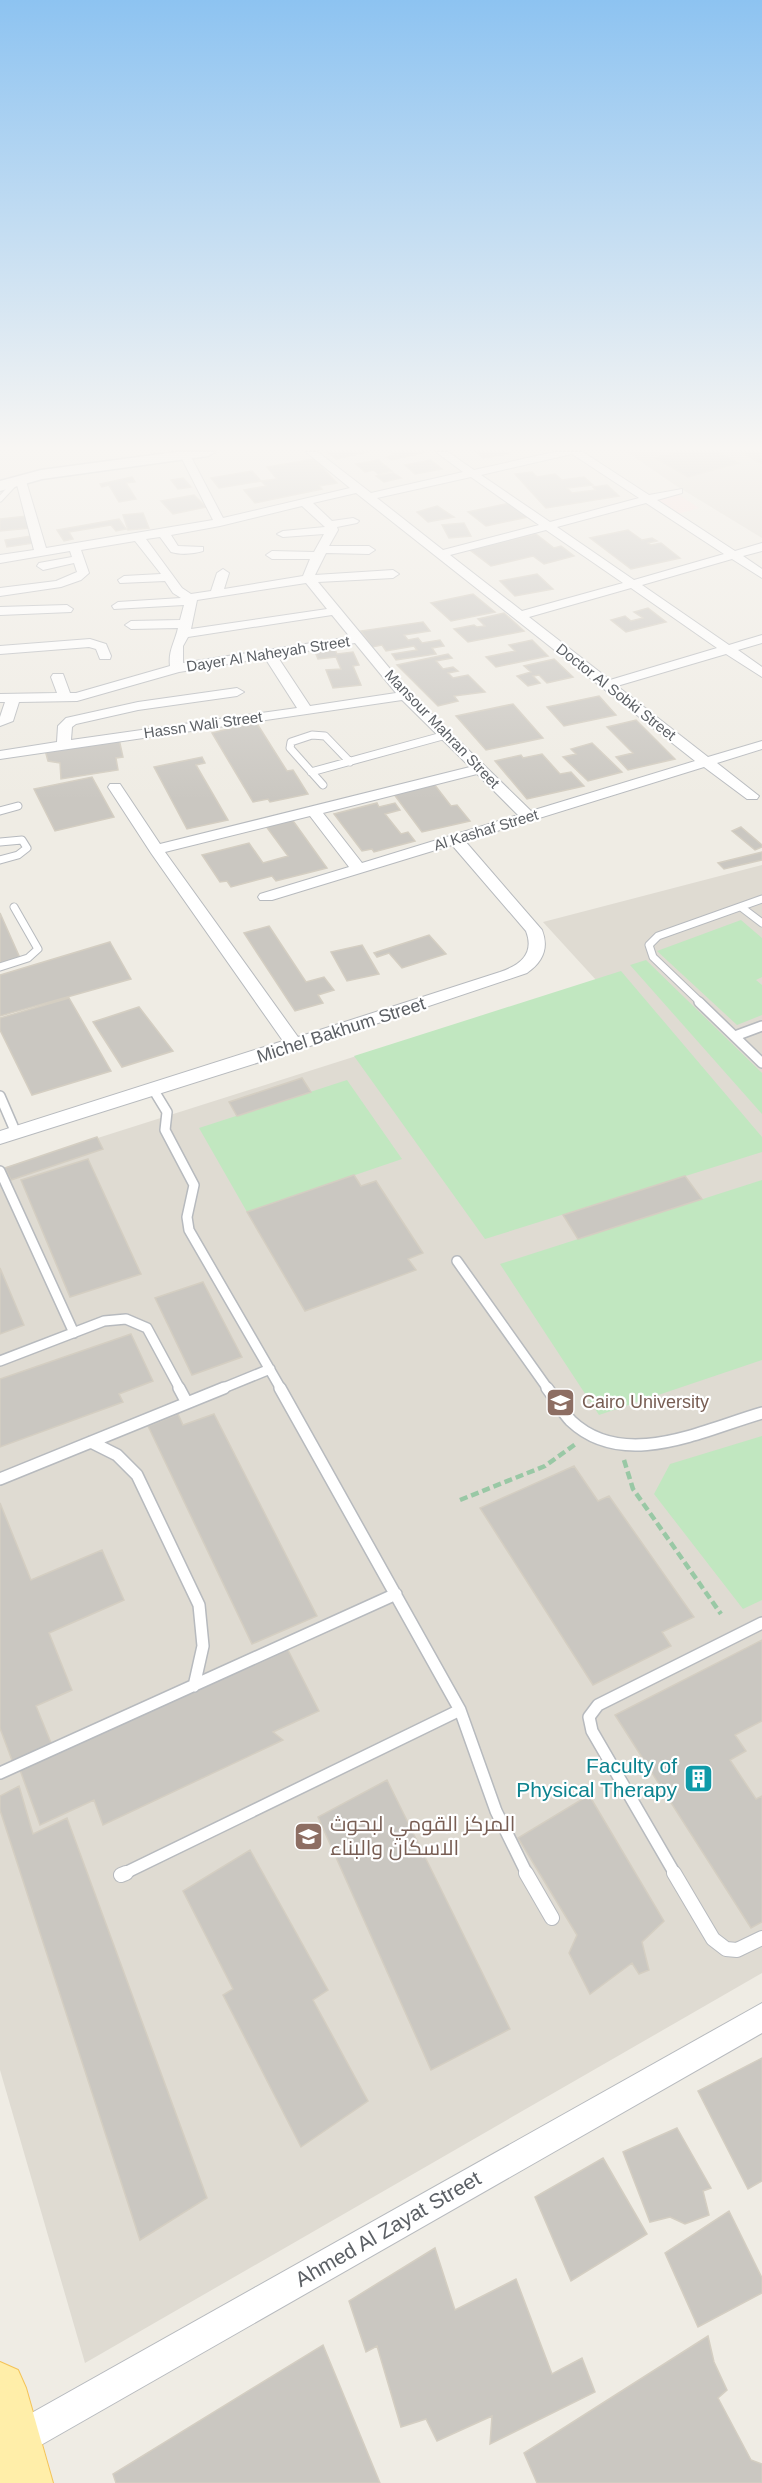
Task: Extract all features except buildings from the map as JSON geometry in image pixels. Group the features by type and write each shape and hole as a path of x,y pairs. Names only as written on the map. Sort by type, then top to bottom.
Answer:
{"main road":[{"path":"0,2388 20,2462"}],"street":[{"path":"65,571 70,568"},
{"path":"0,592 63,582 75,568"},
{"path":"163,568 177,590 190,599"},
{"path":"309,579 312,568"},
{"name":"Doctor Al Sobki Street","path":"458,568 752,796"},
{"path":"609,568 762,673"},
{"path":"519,616 688,568"},
{"path":"216,594 224,573"},
{"path":"118,606 190,599 309,579 393,574"},
{"path":"124,580 169,577"},
{"name":"Mansour Mahran Street","path":"309,579 405,696 529,817"},
{"name":"Dayer Al Naheyah Street","path":"177,669 175,656 184,629 190,599"},
{"path":"0,611 67,609"},
{"path":"131,625 271,640 296,633 335,611"},
{"name":"Dayer Al Naheyah Street","path":"6,698 65,698 92,694 296,633 358,639"},
{"path":"607,685 762,639"},
{"path":"271,640 305,710"},
{"path":"0,651 90,643 101,647 105,656"},
{"path":"58,677 65,698"},
{"path":"113,687 127,709 137,734"},
{"path":"64,745 67,723 127,709 237,692"},
{"name":"Hassn Wali Street","path":"0,755 405,696"},
{"path":"0,722 8,718 6,698"},
{"name":"Al Kashaf Street","path":"266,897 762,745"},
{"path":"156,850 481,770"},
{"path":"115,786 156,850 295,1045"},
{"path":"314,811 358,868"},
{"name":"Michel Bakhum Street","path":"8,1135 295,1045 506,976 526,967 533,960 539,945 534,930 455,839"},
{"name":"Ahmed Al Zayat Street","path":"20,2462 762,2017"}],"lane":[{"path":"323,785 290,748 291,742 312,735 325,736 350,762"},
{"path":"312,772 446,735"},
{"path":"0,811 18,806"},
{"path":"0,842 16,839 27,843 27,848 18,855 0,860"},
{"path":"762,899 658,936 649,945 653,957 762,1063"},
{"path":"741,907 762,923"},
{"path":"0,967 28,958 38,949 14,908"},
{"path":"735,1036 762,1026"},
{"path":"153,1089 167,1112 165,1130 194,1185 187,1217 189,1230 270,1369 460,1710 496,1811 521,1864 552,1918"},
{"path":"0,1096 8,1135"},
{"path":"0,1171 2,1182 74,1333"},
{"path":"457,1261 570,1420 585,1433 604,1442 625,1447 645,1447 762,1413"},
{"path":"0,1361 120,1318 136,1320 147,1328 186,1403"},
{"path":"0,1479 270,1369"},
{"path":"91,1442 110,1449 126,1460 137,1475 199,1605 204,1624 204,1644 201,1665 194,1686"},
{"path":"0,1773 396,1594"},
{"path":"762,1623 598,1704 590,1711 588,1721 713,1939 723,1948 736,1951 762,1938"},
{"path":"121,1875 460,1710"}],"path":[{"path":"460,1500 551,1463 568,1452 585,1433"},
{"path":"625,1447 625,1468 633,1490 721,1614"}],"shaded area":[{"name":"المركز القومي لبحوث الاسكان والبناء","path":"762,865 762,1973 85,2363 0,2070 0,1169 596,980 543,922"}],"green space":[{"path":"741,920 762,938 762,977 756,980 762,985 762,1015 737,1025 657,951"},
{"path":"646,960 762,1073 762,1114 630,965"},
{"path":"621,971 762,1137 762,1152 485,1239 354,1056"},
{"path":"347,1080 402,1159 247,1212 199,1128"},
{"path":"762,1180 762,1360 599,1415 500,1264"},
{"path":"762,1436 762,1600 743,1609 654,1494 670,1464"}],"place":[{"name":"Cairo University","path":"561,1402"},
{"name":"Faculty of Physical Therapy","path":"698,1778"},
{"name":"المركز القومي لبحوث الاسكان والبناء","path":"309,1836"}]}
